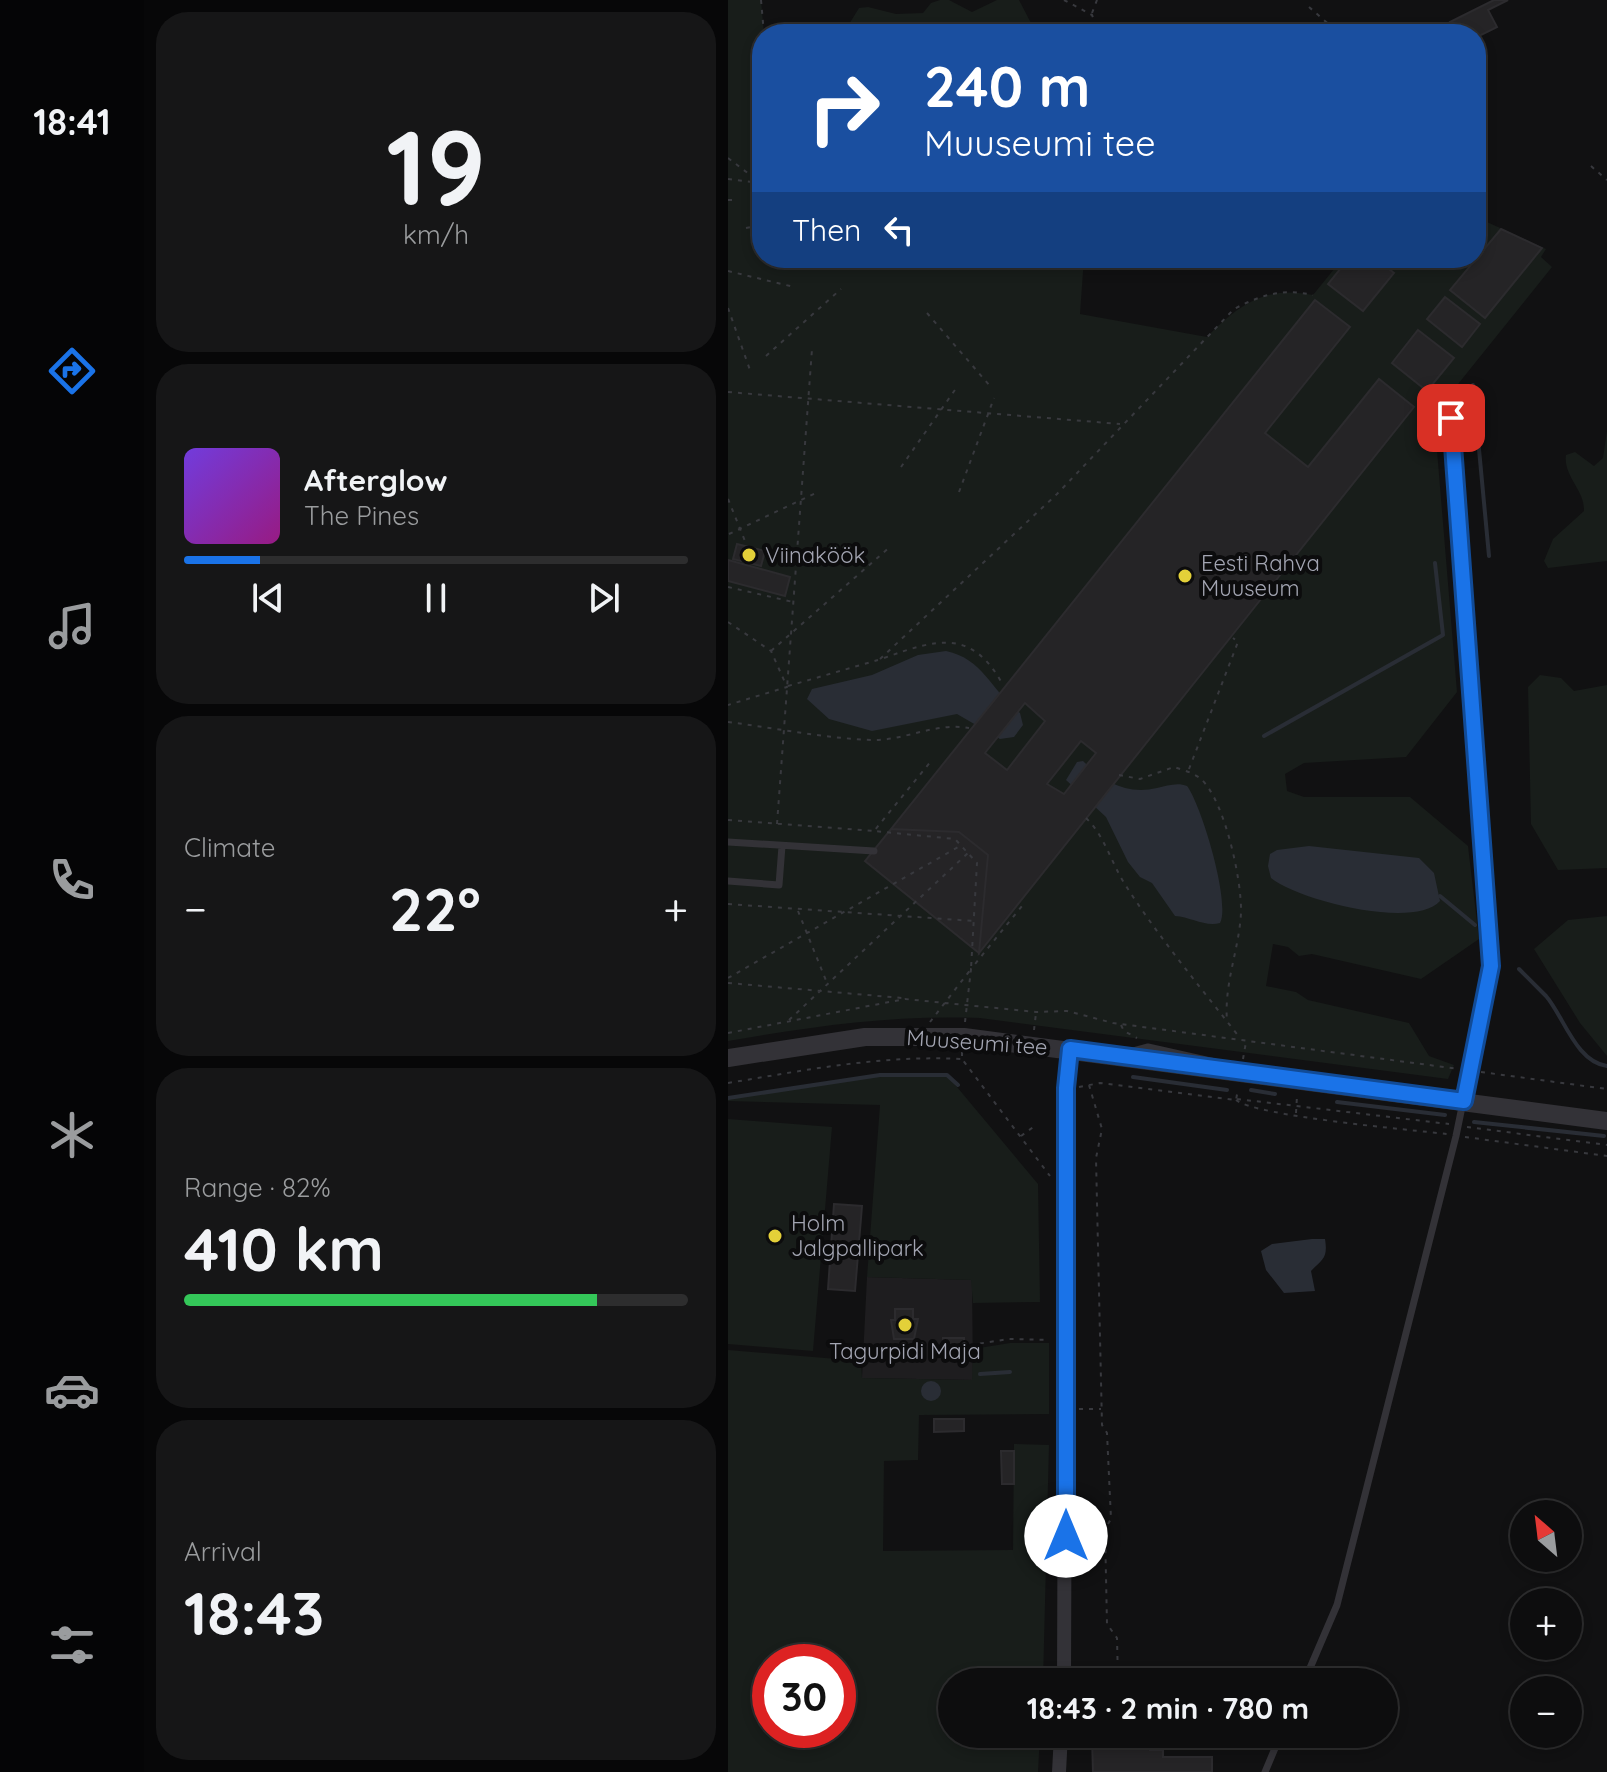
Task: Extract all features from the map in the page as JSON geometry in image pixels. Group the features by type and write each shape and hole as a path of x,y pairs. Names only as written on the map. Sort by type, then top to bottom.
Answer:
{"street":[{"name":"Muuseumi tee","path":"728,1058 838,1040 920,1035 1070,1049 1607,1121"},
{"path":"1064,1668 1066,1088 1070,1049"},
{"path":"1059,1772 1060,1748"}],"lane":[{"path":"1310,1668 1337,1605 1456,1136 1491,966 1451,418 1426,399"},
{"path":"728,842 874,851"},
{"path":"728,881 779,885 782,846"},
{"path":"1265,1772 1275,1748"}],"path":[{"path":"761,0 763,24"},
{"path":"1064,0 1092,15 1096,24"},
{"path":"1092,15 1097,0"},
{"path":"1309,7 1329,24"},
{"path":"728,158 752,176"},
{"path":"1591,166 1607,180"},
{"path":"728,179 752,182"},
{"path":"746,228 752,227"},
{"path":"728,271 794,287"},
{"path":"766,356 841,289"},
{"path":"880,659 1057,494 1234,309 1259,296 1279,291 1313,295"},
{"path":"728,308 750,370"},
{"path":"927,313 990,386"},
{"path":"777,824 812,349"},
{"path":"901,467 957,387"},
{"path":"728,392 1121,424"},
{"path":"959,492 994,398"},
{"path":"729,534 818,492"},
{"path":"728,499 745,541"},
{"path":"771,651 891,546"},
{"path":"789,581 795,582"},
{"path":"728,587 794,602"},
{"path":"728,622 771,651 787,687"},
{"path":"1188,772 1238,642 1233,638"},
{"path":"728,705 932,643 959,643 981,653 1003,685"},
{"path":"728,722 872,740 900,738 950,725 969,728"},
{"path":"874,831 932,760"},
{"path":"1119,775 1140,779 1174,767 1200,778 1213,797 1230,839 1241,911 1229,969 1227,1021"},
{"path":"1086,818 1097,828 1110,859 1147,917 1241,1040"},
{"path":"728,820 955,839 977,863 965,1022"},
{"path":"728,978 961,845"},
{"path":"788,1021 968,853"},
{"path":"728,904 974,921"},
{"path":"920,1035 1022,906"},
{"path":"797,909 827,984"},
{"path":"728,983 822,989 1036,1012 1075,1012 1113,1023 1607,1089"},
{"path":"728,1033 905,999"},
{"path":"1032,1045 1036,1012"},
{"path":"1236,1100 1247,1040"},
{"path":"728,1083 889,1058 962,1059 1052,1179"},
{"path":"1066,1088 1100,1083 1607,1145"},
{"path":"1089,1085 1102,1129 1096,1158 1102,1425 1107,1433 1111,1519 1105,1529 1107,1624 1117,1638 1118,1668"},
{"path":"1236,1100 1295,1115 1607,1156"},
{"path":"1021,1137 1036,1125"},
{"path":"970,1345 1009,1339 1053,1340 1053,1331"},
{"path":"1066,1408 1102,1409"}],"shaded area":[{"path":"728,0 761,0 763,24 752,24 752,268 1083,268 1080,314 1207,337 1254,300 1281,293 1313,295 1335,268 1486,268 1486,222 1546,249 1541,257 1552,267 1434,414 1457,692 1406,757 1304,763 1285,774 1287,791 1304,797 1410,797 1468,846 1479,939 1421,979 1312,954 1299,956 1288,947 1273,944 1266,986 1296,992 1308,1000 1409,1023 1429,1056 1454,1065 1448,1079 980,1018 915,1018 853,1023 728,1041"},
{"path":"949,0 972,12 997,0 1019,0 1031,23 849,24 859,8 868,7 896,14 923,13 931,3"},
{"path":"1607,431 1607,561 1548,568 1544,561 1553,539 1584,511 1581,496 1568,470 1566,455 1575,452 1594,466 1603,458"},
{"path":"946,651 970,661 1020,713 1023,725 1014,737 1000,739 957,714 872,731 829,719 807,699 812,689 872,675 918,655"},
{"path":"1540,675 1561,678 1574,691 1607,685 1607,868 1558,870 1531,824 1528,687"},
{"path":"1083,761 1108,781 1126,788 1146,790 1176,784 1187,786 1200,812 1213,854 1221,896 1220,923 1209,924 1175,916 1152,883 1140,877 1128,862 1106,817 1066,780 1077,762"},
{"path":"1309,846 1419,858 1434,873 1440,901 1426,909 1406,913 1356,909 1305,895 1271,878 1268,866 1270,854 1277,850"},
{"path":"1607,916 1607,1056 1580,1023 1534,949 1568,920"},
{"path":"880,1075 947,1075 1038,1184 1040,1302 973,1303 971,1280 867,1277 880,1105 728,1101 728,1098"},
{"name":"Holm Jalgpallipark","path":"728,1119 832,1127 813,1351 728,1344"},
{"path":"1325,1239 1326,1245 1324,1258 1311,1271 1315,1291 1284,1293 1266,1270 1261,1251 1272,1244"},
{"path":"867,1277 972,1280 973,1380 862,1378"},
{"path":"1010,1343 1049,1343 1049,1414 919,1415 918,1460 884,1461 883,1551 1013,1550 1014,1444 1049,1445 1043,1668 938,1668 938,1748 1039,1748 1038,1772 728,1772 728,1350 861,1361 862,1378 972,1380 973,1349"},
{"path":"927,1381 935,1381 941,1391 935,1401 927,1401 921,1395 921,1387"}],"building":[{"path":"1494,0 1508,0 1488,10 1497,27 1486,32 1486,24 1450,22"},
{"path":"1501,229 1542,248 1485,318 1450,290 1468,268 1486,268 1486,247"},
{"path":"1341,268 1388,268 1394,273 1363,311 1328,284"},
{"path":"1445,297 1480,324 1462,347 1427,319"},
{"name":"Eesti Rahva Muuseum","path":"1315,300 1350,327 1265,433 1308,467 1379,379 1414,407 979,953 988,855 959,832 891,829","holes":["1025,703 1045,721 1007,770 985,753","1081,741 1096,753 1064,794 1047,784"]},
{"path":"1418,330 1454,358 1427,391 1392,363"},
{"name":"Viinaköök","path":"737,544 765,551 761,566 733,559"},
{"path":"728,560 790,577 785,596 728,581"},
{"path":"891,829 959,832 988,855 979,953 865,861"},
{"path":"834,1204 862,1206 855,1291 828,1289"},
{"name":"Tagurpidi Maja","path":"895,1309 913,1309 913,1319 918,1319 914,1339 894,1339 891,1320 895,1320"},
{"path":"943,1338 964,1338 964,1354 944,1354"},
{"path":"934,1419 964,1419 964,1431 934,1432"},
{"path":"1001,1451 1014,1451 1014,1484 1002,1484"},
{"path":"1092,1748 1150,1748 1163,1750 1163,1757 1212,1757 1212,1772 1093,1772"}],"waterway":[{"path":"1473,385 1489,556"},
{"path":"1264,736 1443,635 1435,563"},
{"path":"1440,896 1475,925"},
{"path":"1519,969 1553,1005 1579,1048 1596,1063 1607,1066"},
{"path":"728,1098 880,1075 947,1075 958,1085"},
{"path":"1133,1077 1227,1090"},
{"path":"1251,1090 1275,1094"},
{"path":"1337,1102 1445,1115"},
{"path":"1474,1122 1604,1136"},
{"path":"980,1374 1010,1372"}],"place":[{"name":"Viinaköök","path":"749,555"},
{"name":"Eesti Rahva Muuseum","path":"1185,576"},
{"name":"Holm Jalgpallipark","path":"775,1236"},
{"name":"Tagurpidi Maja","path":"905,1325"}],"route":[{"path":"1066,1536 1066,1088 1070,1049 1464,1101 1491,966 1451,418"}]}
